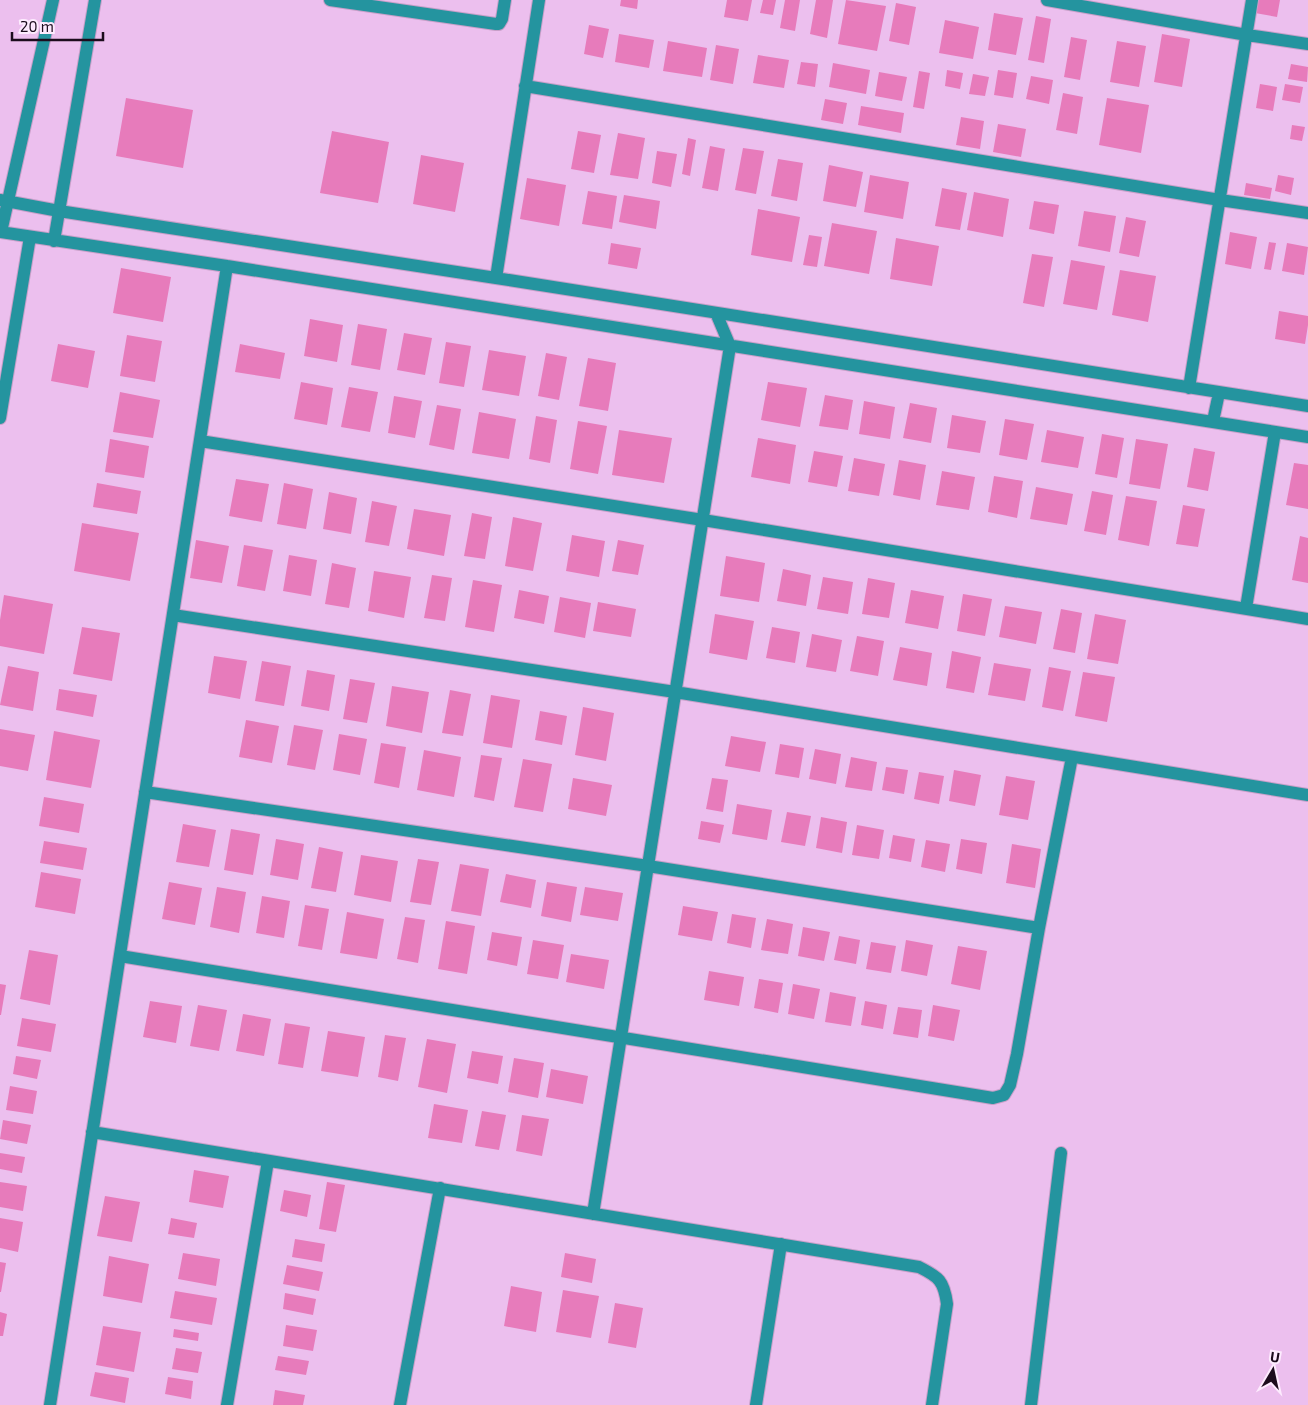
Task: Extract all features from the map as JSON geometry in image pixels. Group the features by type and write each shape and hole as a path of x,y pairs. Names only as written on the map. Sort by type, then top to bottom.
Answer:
{"street":[{"path":"53,0 4,201 0,232 227,266 1308,437"},
{"path":"54,241 95,0"},
{"path":"330,0 499,24 502,19 505,0"},
{"path":"496,278 539,0"},
{"path":"1047,0 1308,44"},
{"path":"1189,388 1252,0"},
{"path":"525,86 1308,213"},
{"path":"4,201 1308,406"},
{"path":"0,418 30,237"},
{"path":"50,1405 227,266"},
{"path":"593,1214 730,346 716,312"},
{"path":"1213,421 1219,393"},
{"path":"1246,608 1275,432"},
{"path":"200,441 703,520 1308,619"},
{"path":"173,615 675,692 1308,795"},
{"path":"120,956 993,1098 1004,1095 1010,1085 1072,757"},
{"path":"145,792 648,866 1039,928"},
{"path":"92,1132 919,1267 935,1275 945,1289 947,1304 932,1405"},
{"path":"1031,1405 1061,1153"},
{"path":"227,1405 268,1161"},
{"path":"400,1405 440,1188"},
{"path":"756,1405 781,1244"}],"building":[{"path":"621,0 638,0 637,9 620,6"},
{"path":"727,0 752,0 748,21 724,17"},
{"path":"763,0 776,0 773,15 760,13"},
{"path":"785,0 800,0 795,31 780,28"},
{"path":"816,0 833,0 827,38 810,34"},
{"path":"846,0 886,6 877,51 838,44"},
{"path":"1257,0 1280,0 1277,17 1255,13"},
{"path":"896,3 916,7 909,45 889,41"},
{"path":"994,13 1023,18 1016,55 988,50"},
{"path":"1036,16 1051,19 1044,63 1028,60"},
{"path":"945,20 979,27 973,59 939,53"},
{"path":"589,25 609,29 603,58 584,54"},
{"path":"619,34 654,40 649,68 615,62"},
{"path":"1162,34 1190,39 1182,87 1154,82"},
{"path":"1071,37 1087,40 1080,80 1064,77"},
{"path":"668,41 707,48 702,77 663,71"},
{"path":"1117,41 1146,46 1139,87 1110,82"},
{"path":"716,45 739,49 733,84 710,80"},
{"path":"758,55 789,60 784,88 753,83"},
{"path":"801,62 818,64 815,87 797,84"},
{"path":"833,63 870,70 866,94 829,87"},
{"path":"1291,64 1308,67 1307,82 1288,79"},
{"path":"947,70 963,73 960,89 945,86"},
{"path":"998,70 1017,73 1013,98 994,95"},
{"path":"919,71 930,73 924,109 913,107"},
{"path":"879,72 907,77 902,101 875,96"},
{"path":"973,74 989,77 985,96 969,94"},
{"path":"1031,76 1053,80 1049,104 1026,99"},
{"path":"1260,84 1277,87 1273,111 1256,108"},
{"path":"1285,84 1303,87 1300,103 1282,100"},
{"path":"1063,93 1083,97 1077,134 1056,130"},
{"path":"126,98 193,110 183,168 116,156"},
{"path":"1107,98 1149,105 1141,153 1099,145"},
{"path":"825,99 847,103 843,124 821,120"},
{"path":"861,106 904,113 901,133 858,125"},
{"path":"961,117 984,121 980,149 956,145"},
{"path":"998,124 1026,129 1021,157 993,152"},
{"path":"1292,125 1305,127 1302,141 1290,139"},
{"path":"332,131 389,142 378,203 320,193"},
{"path":"578,131 601,135 594,173 571,169"},
{"path":"618,133 645,138 638,179 610,175"},
{"path":"688,138 696,140 690,176 682,174"},
{"path":"710,146 725,149 718,191 702,188"},
{"path":"743,148 764,151 756,194 735,190"},
{"path":"657,151 677,154 671,187 652,183"},
{"path":"421,155 464,163 455,212 413,204"},
{"path":"778,159 803,163 797,201 771,196"},
{"path":"829,165 863,172 856,207 823,201"},
{"path":"870,175 909,182 903,219 864,212"},
{"path":"1278,175 1294,178 1291,195 1275,191"},
{"path":"527,178 566,185 559,226 520,219"},
{"path":"1246,183 1272,188 1270,199 1244,195"},
{"path":"942,188 967,193 960,230 935,226"},
{"path":"588,191 617,196 612,229 582,224"},
{"path":"974,192 1009,199 1003,237 967,230"},
{"path":"624,195 660,201 656,229 619,222"},
{"path":"1034,201 1059,205 1054,234 1029,229"},
{"path":"758,209 800,217 792,262 751,255"},
{"path":"1084,211 1116,216 1110,252 1078,246"},
{"path":"1126,217 1146,221 1139,257 1119,253"},
{"path":"832,223 877,231 869,274 824,266"},
{"path":"1230,232 1257,237 1251,269 1225,264"},
{"path":"809,235 822,237 817,267 803,265"},
{"path":"896,238 939,246 932,286 890,279"},
{"path":"1269,242 1276,243 1271,270 1264,269"},
{"path":"611,243 641,248 637,269 608,264"},
{"path":"1287,243 1308,247 1304,275 1282,271"},
{"path":"1032,254 1053,257 1044,307 1023,303"},
{"path":"1071,260 1105,266 1097,310 1063,304"},
{"path":"121,268 171,277 163,322 113,313"},
{"path":"1120,270 1156,276 1148,322 1112,315"},
{"path":"1279,311 1308,316 1305,344 1275,339"},
{"path":"310,319 343,325 337,362 304,356"},
{"path":"358,324 387,329 380,370 351,365"},
{"path":"404,333 432,338 425,375 397,370"},
{"path":"127,335 162,341 155,382 120,376"},
{"path":"446,342 471,346 464,387 439,383"},
{"path":"58,344 95,351 88,388 51,381"},
{"path":"240,344 285,353 280,379 235,372"},
{"path":"489,350 526,356 519,396 482,390"},
{"path":"546,353 567,357 559,400 538,396"},
{"path":"588,358 616,363 608,411 579,406"},
{"path":"301,382 333,388 327,425 294,419"},
{"path":"768,382 807,388 800,427 761,420"},
{"path":"349,387 378,392 370,432 341,427"},
{"path":"120,392 160,400 153,438 113,432"},
{"path":"825,395 853,400 848,430 819,426"},
{"path":"394,396 422,401 415,438 388,433"},
{"path":"864,401 895,407 890,439 859,434"},
{"path":"910,403 937,408 931,443 903,438"},
{"path":"437,405 461,409 454,450 429,445"},
{"path":"479,412 516,419 509,459 472,453"},
{"path":"952,415 986,421 980,453 947,448"},
{"path":"536,416 557,420 550,463 529,459"},
{"path":"1005,419 1034,424 1027,460 999,455"},
{"path":"578,421 607,426 598,474 570,469"},
{"path":"619,430 672,438 664,483 612,475"},
{"path":"1047,430 1084,437 1078,468 1041,462"},
{"path":"1102,434 1124,438 1117,478 1095,474"},
{"path":"758,438 796,445 790,484 751,477"},
{"path":"110,439 149,446 144,478 105,472"},
{"path":"1136,439 1168,444 1160,489 1129,484"},
{"path":"1194,448 1215,452 1208,491 1187,487"},
{"path":"814,451 843,456 837,487 808,482"},
{"path":"854,458 885,464 879,496 848,491"},
{"path":"899,460 926,465 920,500 893,495"},
{"path":"1294,463 1308,465 1308,509 1286,505"},
{"path":"942,471 975,477 969,510 936,505"},
{"path":"994,476 1023,481 1017,518 988,512"},
{"path":"236,479 269,484 262,522 229,516"},
{"path":"97,483 141,491 137,514 93,507"},
{"path":"284,483 313,489 306,529 277,524"},
{"path":"1036,487 1073,494 1067,525 1030,519"},
{"path":"1092,491 1113,495 1106,535 1084,531"},
{"path":"329,492 357,498 351,534 323,529"},
{"path":"1126,496 1157,501 1149,546 1118,540"},
{"path":"372,501 397,506 389,546 365,542"},
{"path":"1183,505 1205,509 1198,547 1176,544"},
{"path":"414,509 451,515 444,556 407,549"},
{"path":"472,513 492,517 485,559 464,556"},
{"path":"513,517 542,523 533,571 505,566"},
{"path":"82,523 139,533 130,581 74,571"},
{"path":"572,535 605,541 599,577 566,571"},
{"path":"1300,536 1308,538 1308,583 1292,580"},
{"path":"196,540 229,546 222,583 190,578"},
{"path":"618,540 644,545 638,575 612,571"},
{"path":"244,545 273,550 265,591 237,586"},
{"path":"289,555 317,560 311,596 283,591"},
{"path":"726,556 765,563 759,602 720,596"},
{"path":"332,563 356,568 349,608 325,604"},
{"path":"783,569 811,575 806,606 777,601"},
{"path":"374,571 411,577 404,618 368,611"},
{"path":"432,575 452,578 445,621 424,618"},
{"path":"823,577 853,582 848,614 817,609"},
{"path":"868,578 895,583 889,618 862,614"},
{"path":"473,580 502,585 494,632 465,627"},
{"path":"519,590 549,596 544,624 514,618"},
{"path":"911,590 944,596 938,629 905,623"},
{"path":"963,594 992,599 985,636 957,631"},
{"path":"4,595 53,604 44,654 0,646 0,620"},
{"path":"560,597 591,603 585,638 554,632"},
{"path":"598,602 636,609 631,637 593,631"},
{"path":"1005,606 1042,612 1036,644 999,637"},
{"path":"1061,609 1082,613 1075,653 1053,649"},
{"path":"715,614 754,621 747,660 709,653"},
{"path":"1095,614 1126,620 1118,664 1087,659"},
{"path":"82,627 120,633 112,681 73,674"},
{"path":"772,627 800,632 795,663 766,658"},
{"path":"812,634 842,640 836,672 806,667"},
{"path":"857,636 884,641 878,676 850,671"},
{"path":"900,647 932,653 927,686 893,680"},
{"path":"952,651 981,657 974,693 946,688"},
{"path":"214,656 247,661 240,699 208,693"},
{"path":"262,661 291,666 284,706 255,701"},
{"path":"994,663 1031,669 1025,701 988,695"},
{"path":"8,666 39,672 33,711 0,705"},
{"path":"1049,667 1071,671 1063,711 1042,707"},
{"path":"307,670 335,675 329,711 301,706"},
{"path":"1083,672 1115,677 1107,722 1075,716"},
{"path":"350,679 375,683 367,723 343,719"},
{"path":"392,686 429,692 422,733 386,726"},
{"path":"59,689 97,695 93,717 56,710"},
{"path":"450,690 471,694 463,736 442,733"},
{"path":"491,695 520,700 512,748 483,743"},
{"path":"583,707 614,713 606,761 575,755"},
{"path":"540,711 567,716 562,745 535,740"},
{"path":"246,720 279,726 272,763 239,757"},
{"path":"294,725 323,730 315,770 287,765"},
{"path":"0,729 35,735 28,771 0,766"},
{"path":"54,731 100,740 91,788 46,780"},
{"path":"339,734 367,739 360,775 333,770"},
{"path":"731,736 766,742 760,772 725,766"},
{"path":"381,743 406,747 399,788 374,783"},
{"path":"780,744 804,748 799,778 775,774"},
{"path":"815,749 841,754 836,784 809,779"},
{"path":"424,750 461,757 454,797 417,790"},
{"path":"481,755 502,758 494,801 474,797"},
{"path":"851,757 877,762 872,791 845,787"},
{"path":"523,759 552,764 543,812 514,807"},
{"path":"886,767 908,770 904,794 882,790"},
{"path":"954,770 981,775 975,806 949,801"},
{"path":"919,772 944,776 939,804 914,799"},
{"path":"1006,776 1035,781 1028,820 999,815"},
{"path":"573,778 612,785 606,816 568,809"},
{"path":"712,778 728,780 723,812 706,809"},
{"path":"44,797 84,804 79,833 39,826"},
{"path":"737,804 772,810 767,840 732,834"},
{"path":"787,812 811,816 805,846 781,842"},
{"path":"821,817 847,822 842,853 816,848"},
{"path":"701,821 724,825 720,843 698,839"},
{"path":"183,824 216,830 209,867 176,862"},
{"path":"857,825 884,830 879,859 852,855"},
{"path":"231,829 260,834 253,875 224,870"},
{"path":"893,835 915,839 911,862 889,858"},
{"path":"276,839 304,844 298,880 270,875"},
{"path":"961,839 987,843 982,874 956,869"},
{"path":"926,840 950,844 945,872 921,867"},
{"path":"44,841 87,848 83,870 40,863"},
{"path":"1012,844 1041,849 1035,888 1006,883"},
{"path":"319,847 343,852 336,892 311,888"},
{"path":"361,855 398,861 391,902 354,895"},
{"path":"418,859 439,862 431,905 410,902"},
{"path":"460,864 489,869 481,916 451,911"},
{"path":"41,872 81,879 75,914 35,907"},
{"path":"506,874 536,880 531,908 500,902"},
{"path":"169,882 202,888 195,925 162,919"},
{"path":"547,882 577,887 571,922 541,916"},
{"path":"217,887 246,892 239,933 210,927"},
{"path":"585,887 623,893 618,921 580,915"},
{"path":"262,896 290,901 284,938 256,933"},
{"path":"305,905 329,909 322,950 298,946"},
{"path":"683,906 718,912 712,941 678,935"},
{"path":"347,912 384,919 377,959 340,953"},
{"path":"732,914 756,918 751,948 727,943"},
{"path":"405,917 425,920 418,963 397,959"},
{"path":"767,919 793,924 788,954 761,950"},
{"path":"446,921 475,926 467,974 438,969"},
{"path":"803,927 830,932 824,961 798,956"},
{"path":"492,932 522,937 517,966 487,960"},
{"path":"839,936 860,940 856,964 834,960"},
{"path":"533,940 564,945 558,979 527,974"},
{"path":"906,940 933,945 927,976 901,971"},
{"path":"871,942 896,946 891,973 866,969"},
{"path":"958,946 987,951 980,990 951,984"},
{"path":"29,950 58,955 50,1005 20,999"},
{"path":"571,954 609,960 604,989 566,982"},
{"path":"709,971 744,977 739,1006 704,1000"},
{"path":"759,979 783,983 778,1013 754,1008"},
{"path":"0,984 6,985 1,1015 0,1015"},
{"path":"793,984 820,989 814,1019 788,1014"},
{"path":"830,992 856,997 851,1026 825,1022"},
{"path":"150,1001 182,1006 176,1043 143,1037"},
{"path":"865,1001 887,1005 883,1029 861,1025"},
{"path":"198,1005 227,1010 219,1051 190,1046"},
{"path":"933,1005 960,1010 954,1041 928,1036"},
{"path":"898,1007 922,1010 918,1038 893,1034"},
{"path":"243,1014 271,1019 264,1056 236,1051"},
{"path":"22,1018 56,1024 51,1052 17,1046"},
{"path":"285,1023 310,1027 303,1068 278,1064"},
{"path":"328,1031 365,1037 358,1077 321,1071"},
{"path":"385,1035 406,1038 398,1081 378,1077"},
{"path":"427,1039 456,1044 447,1093 418,1087"},
{"path":"472,1051 503,1056 498,1084 467,1078"},
{"path":"16,1056 41,1060 37,1079 13,1074"},
{"path":"514,1058 544,1063 538,1098 508,1092"},
{"path":"551,1069 588,1076 583,1104 546,1097"},
{"path":"10,1086 37,1091 33,1114 6,1110"},
{"path":"434,1104 468,1110 462,1143 428,1138"},
{"path":"482,1111 506,1115 499,1150 475,1146"},
{"path":"522,1115 549,1119 542,1156 516,1151"},
{"path":"3,1120 31,1125 27,1144 0,1139"},
{"path":"0,1153 25,1157 22,1173 0,1169"},
{"path":"194,1170 229,1176 223,1208 189,1202"},
{"path":"0,1182 27,1186 23,1211 0,1207"},
{"path":"327,1182 345,1185 336,1232 319,1229"},
{"path":"284,1190 311,1195 307,1217 280,1211"},
{"path":"105,1196 140,1202 132,1242 97,1236"},
{"path":"0,1218 23,1222 18,1252 0,1248"},
{"path":"171,1218 197,1223 194,1238 168,1234"},
{"path":"295,1239 325,1244 322,1262 292,1257"},
{"path":"183,1253 220,1259 216,1286 178,1279"},
{"path":"565,1253 596,1259 592,1283 561,1277"},
{"path":"109,1256 149,1264 142,1303 103,1296"},
{"path":"0,1262 6,1263 1,1292 0,1292"},
{"path":"287,1265 323,1272 319,1291 283,1284"},
{"path":"511,1286 542,1292 536,1332 504,1326"},
{"path":"563,1290 599,1296 591,1338 556,1332"},
{"path":"175,1291 217,1298 212,1325 170,1318"},
{"path":"285,1293 316,1299 313,1315 283,1309"},
{"path":"615,1303 643,1308 636,1348 608,1343"},
{"path":"0,1312 7,1314 3,1336 0,1336"},
{"path":"286,1325 317,1330 313,1351 283,1346"},
{"path":"103,1326 141,1332 134,1372 96,1365"},
{"path":"174,1329 199,1333 198,1341 173,1337"},
{"path":"176,1348 202,1352 198,1373 172,1369"},
{"path":"278,1356 309,1361 306,1375 275,1370"},
{"path":"95,1372 129,1378 125,1403 90,1396"},
{"path":"168,1377 193,1381 191,1399 165,1394"},
{"path":"275,1390 305,1395 303,1405 273,1405"}]}
